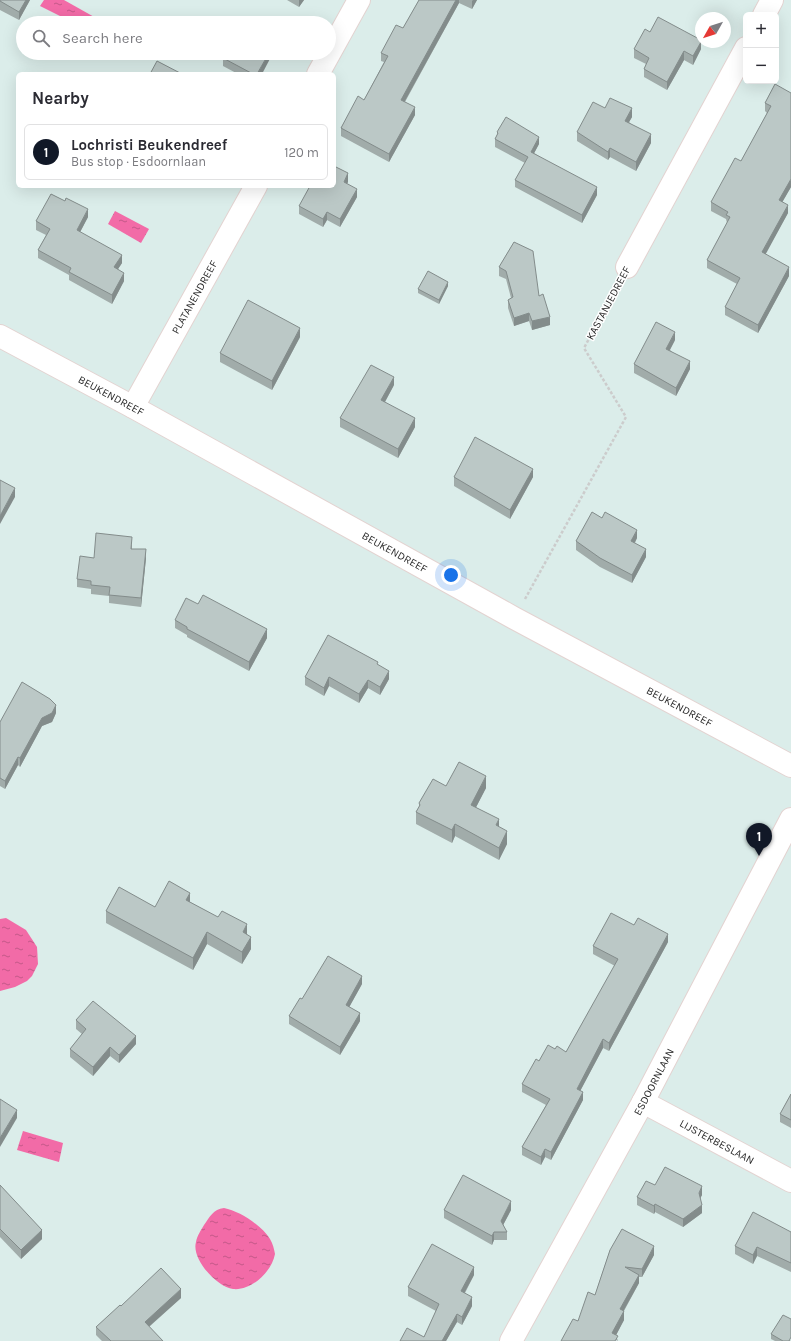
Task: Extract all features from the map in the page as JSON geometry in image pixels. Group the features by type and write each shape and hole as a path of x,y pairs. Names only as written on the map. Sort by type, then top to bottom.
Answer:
{"street":[{"path":"336,42 359,0"},
{"path":"766,12 772,0"},
{"name":"KASTANJEDREEF","path":"627,267 743,54"},
{"path":"319,72 326,60"},
{"name":"PLATANENDREEF","path":"133,407 255,188"},
{"name":"BEUKENDREEF","path":"0,336 133,407 514,618 791,766"},
{"name":"ESDOORNLAAN","path":"511,1341 643,1102 791,819"},
{"name":"LIJSTERBESLAAN","path":"643,1102 791,1181"}],"path":[{"name":"KASTANJEDREEF","path":"514,618 626,417 584,348 627,267"}],"water":[{"path":"44,0 64,0 92,16 60,16 40,6"},
{"path":"115,211 149,229 141,243 108,224"},
{"path":"6,918 26,930 37,947 38,964 32,976 27,981 15,987 0,991 0,919"},
{"path":"23,1131 63,1143 59,1162 17,1150"},
{"path":"224,1208 237,1212 262,1229 271,1241 275,1254 270,1267 260,1279 247,1287 240,1289 227,1287 213,1278 201,1264 195,1249 198,1235 208,1219 214,1212"}],"building":[{"path":"0,0 26,0 19,12"},
{"path":"419,0 456,0 401,100 415,107 389,154 341,128 358,96 364,100 388,56 381,53 396,25 403,28"},
{"path":"658,17 695,37 695,48 698,48 693,56 684,51 667,82 644,69 649,58 634,49 645,29 650,32"},
{"path":"227,60 265,60 258,72 249,72"},
{"path":"157,61 178,72 151,72"},
{"path":"775,84 791,93 791,179 779,200 788,205 762,252 789,267 758,325 725,307 740,278 707,260 730,217 726,215 728,212 711,202 735,158 741,161 771,106 765,103"},
{"path":"610,98 632,108 625,121 651,134 636,162 610,148 608,152 577,132 593,102 605,108"},
{"path":"506,117 539,137 531,152 597,187 582,215 515,180 528,157 495,139 498,133 497,132"},
{"path":"336,167 348,173 344,182 357,189 340,219 327,212 323,219 299,206 309,188 336,188"},
{"path":"51,194 65,201 66,198 88,209 77,230 122,255 114,267 124,273 112,295 69,272 71,268 38,250 50,229 36,221"},
{"path":"514,242 533,251 539,296 543,294 550,317 532,321 529,313 514,318 508,300 513,297 506,271 499,267"},
{"path":"428,271 448,282 439,300 418,289"},
{"path":"248,300 300,328 272,381 220,353"},
{"path":"656,322 675,332 666,349 690,361 676,388 634,364"},
{"path":"371,365 394,377 381,400 415,418 398,449 340,418"},
{"path":"475,437 533,469 510,510 454,477"},
{"path":"0,480 15,488 0,516"},
{"path":"592,512 602,518 605,512 637,530 631,541 646,549 632,575 600,558 576,541"},
{"path":"96,533 132,537 131,549 146,549 141,598 109,595 110,587 91,585 91,581 77,579 80,556 94,558"},
{"path":"203,595 267,629 249,662 187,629 187,627 175,620 186,598 198,604"},
{"path":"328,635 378,662 377,664 389,671 380,687 368,680 359,694 329,677 324,688 305,677"},
{"path":"22,682 50,699 56,705 52,713 42,718 20,758 18,757 5,781 0,778 0,722"},
{"path":"459,762 486,776 471,805 499,819 496,825 507,831 499,848 455,824 452,830 416,812 420,805 419,803 433,779 446,786"},
{"path":"169,881 190,893 186,900 218,917 222,911 247,924 243,932 251,937 242,952 207,932 193,958 106,911 119,887 155,907"},
{"path":"611,913 634,925 638,918 668,934 609,1043 603,1039 577,1089 583,1092 551,1152 545,1149 541,1157 522,1147 550,1099 522,1084 536,1059 539,1061 548,1045 555,1049 557,1046 566,1052 618,959 593,946"},
{"path":"328,956 362,976 346,1005 360,1013 340,1047 289,1016 300,998 302,999"},
{"path":"93,1001 136,1036 119,1055 110,1047 93,1067 70,1049 86,1029 76,1020"},
{"path":"791,1094 791,1120 780,1114"},
{"path":"0,1099 17,1110 0,1138"},
{"path":"665,1167 702,1186 699,1193 702,1205 683,1219 655,1204 654,1206 637,1197 646,1181 655,1185"},
{"path":"463,1175 511,1201 501,1221 507,1232 494,1232 492,1236 444,1210"},
{"path":"0,1185 42,1230 21,1250 0,1229"},
{"path":"753,1212 791,1232 791,1263 757,1247 753,1255 735,1246"},
{"path":"622,1229 654,1246 642,1269 625,1267 639,1275 620,1309 624,1311 612,1333 618,1336 615,1341 561,1341 573,1319 578,1321 588,1292 595,1295 610,1250"},
{"path":"432,1244 474,1267 461,1291 472,1297 462,1317 457,1314 442,1341 400,1341 407,1328 424,1337 439,1304 408,1287"},
{"path":"161,1268 181,1289 145,1322 163,1341 111,1341 96,1327 120,1305 121,1306"},
{"path":"783,1315 791,1319 791,1337 789,1341 783,1341 771,1334"}],"place":[{"name":"Lochristi Beukendreef","path":"759,856"}]}
